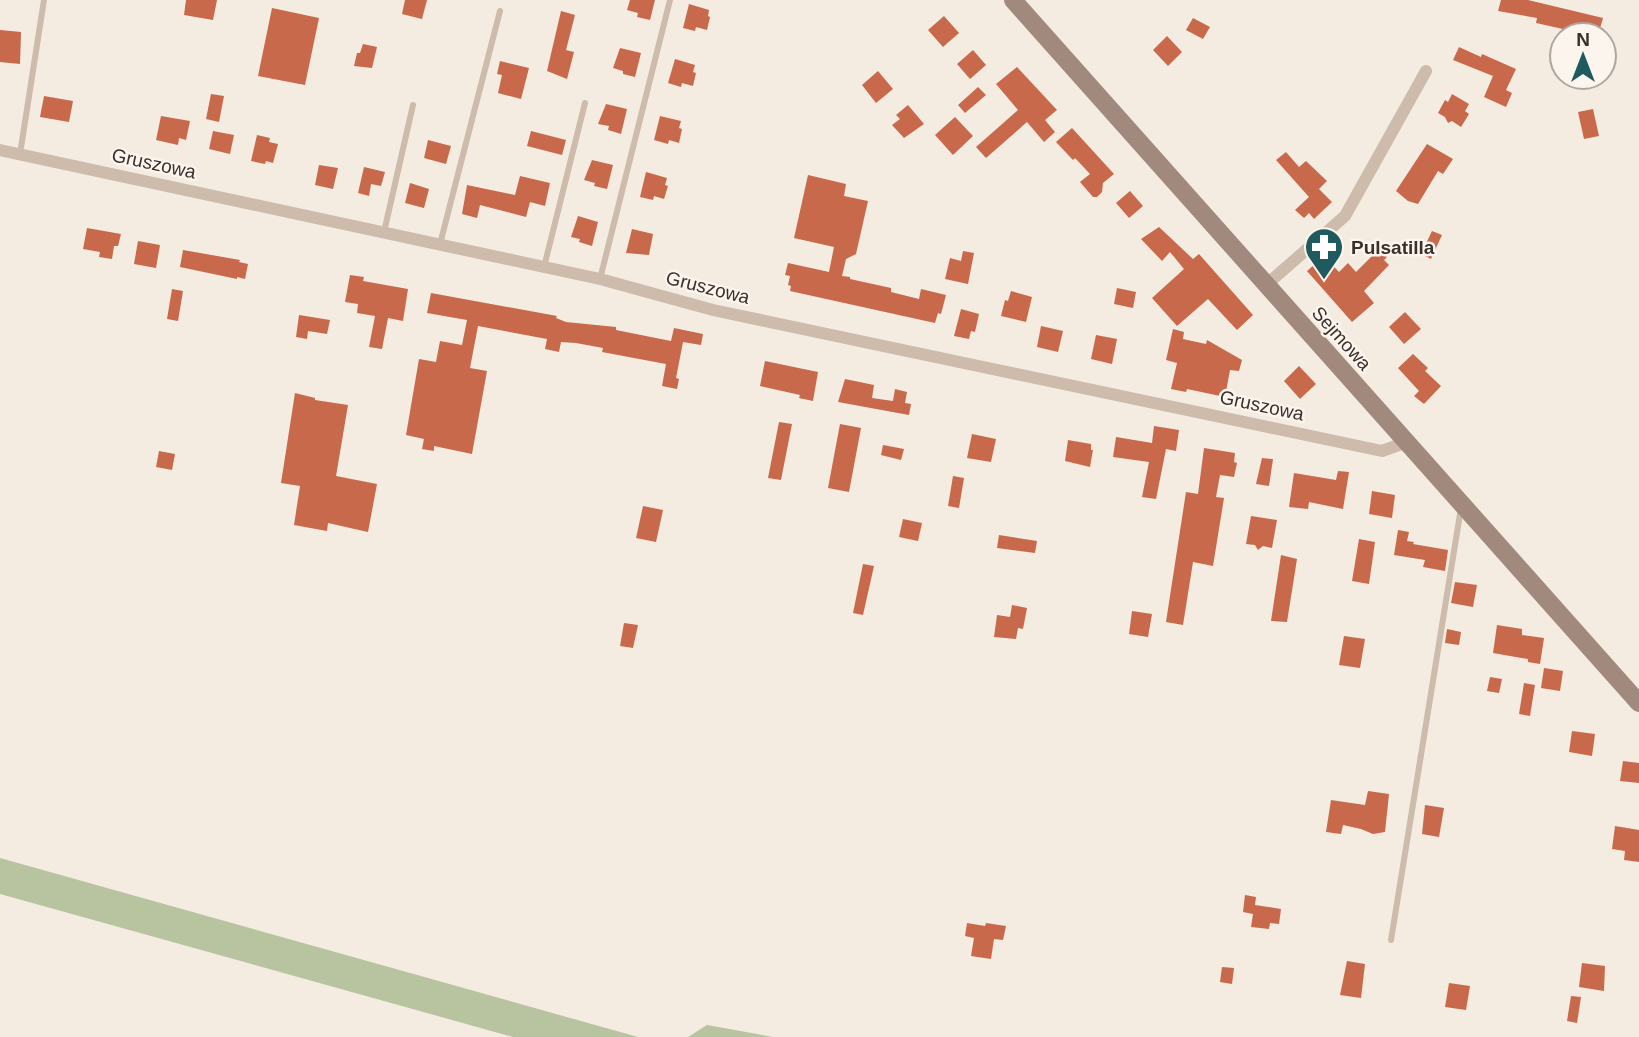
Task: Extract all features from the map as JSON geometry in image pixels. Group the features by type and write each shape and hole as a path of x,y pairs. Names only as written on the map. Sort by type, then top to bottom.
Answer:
{"main road":[{"name":"Sejmowa","path":"1013,0 1639,704"}],"street":[{"path":"1266,285 1345,216 1426,71"},
{"name":"Gruszowa","path":"0,150 600,279 713,310 1369,448 1382,450 1407,442"}],"lane":[{"path":"20,154 44,0"},
{"path":"600,279 670,0"},
{"path":"440,244 500,11"},
{"path":"544,267 585,103"},
{"path":"384,232 413,106"},
{"path":"1391,940 1461,503"}],"green space":[{"path":"0,858 638,1037 513,1037 0,894"},
{"path":"707,1025 773,1037 688,1037"}],"building":[{"path":"186,0 217,0 213,20 184,15"},
{"path":"405,0 427,0 422,19 402,14"},
{"path":"630,0 655,0 650,20 637,17 638,13 627,10"},
{"path":"1501,0 1528,0 1603,18 1602,21 1548,21 1548,26 1536,23 1537,18 1498,11"},
{"path":"689,4 709,10 707,30 683,28"},
{"path":"272,8 319,18 305,85 258,76"},
{"path":"561,11 575,15 566,50 574,52 567,79 547,71"},
{"path":"944,16 959,33 943,47 928,30"},
{"path":"1193,18 1210,27 1203,39 1186,30"},
{"path":"0,30 21,32 20,64 0,62"},
{"path":"1167,36 1182,52 1168,66 1153,50"},
{"path":"363,44 377,47 372,68 354,66 357,53 360,53"},
{"path":"1459,47 1516,69 1506,90 1512,93 1506,107 1484,97 1493,76 1453,60"},
{"path":"620,48 641,53 635,77 613,68"},
{"path":"973,50 986,65 970,79 957,64"},
{"path":"675,59 695,65 693,86 682,83 681,87 668,83"},
{"path":"500,61 529,68 521,99 498,93 502,75 497,74"},
{"path":"1017,67 1057,110 1045,120 1055,132 1044,142 1027,122 986,158 976,147 1018,110 996,84"},
{"path":"878,71 893,89 876,103 862,85"},
{"path":"978,87 986,95 965,113 958,105"},
{"path":"211,94 224,96 219,122 206,119"},
{"path":"1452,94 1469,104 1465,111 1469,114 1461,127 1452,121 1448,123 1445,117 1438,113"},
{"path":"44,96 73,101 69,122 40,117"},
{"path":"606,104 627,109 621,134 608,130 609,126 598,124"},
{"path":"908,105 924,124 904,138 892,125 900,119 896,115"},
{"path":"1593,109 1599,136 1584,139 1578,112"},
{"path":"161,116 190,121 186,140 179,138 178,145 156,140"},
{"path":"660,116 681,121 679,143 669,140 668,144 654,140"},
{"path":"955,117 973,136 953,155 935,135"},
{"path":"1072,128 1114,174 1103,183 1102,192 1097,197 1093,197 1080,182 1090,174 1056,142"},
{"path":"213,131 234,135 230,154 209,149"},
{"path":"531,131 566,140 562,155 527,146"},
{"path":"257,135 270,138 269,142 278,144 273,163 251,161"},
{"path":"428,140 451,146 446,164 424,158"},
{"path":"1427,144 1453,159 1443,174 1438,171 1418,204 1408,201 1396,191"},
{"path":"1286,152 1299,167 1306,161 1327,181 1319,189 1332,202 1314,219 1309,213 1304,218 1295,210 1309,197 1276,160"},
{"path":"592,160 613,165 607,189 584,180"},
{"path":"319,165 338,168 333,189 315,185"},
{"path":"364,167 385,172 381,186 371,184 369,196 358,193"},
{"path":"646,172 667,178 665,185 668,186 664,199 654,196 653,200 640,197"},
{"path":"808,175 846,184 844,196 868,201 856,254 846,259 842,276 891,288 891,292 919,299 921,289 946,295 941,314 938,313 935,323 790,291 790,276 785,275 788,263 829,272 834,247 794,238"},
{"path":"520,176 550,183 545,206 530,202 526,217 480,205 477,218 462,214 467,185 515,195"},
{"path":"410,183 429,189 424,208 405,203"},
{"path":"1130,191 1143,206 1129,218 1116,203"},
{"path":"578,216 598,222 592,246 571,237"},
{"path":"1159,227 1193,259 1199,254 1253,315 1237,330 1208,299 1177,326 1152,298 1184,269 1170,252 1162,261 1141,239"},
{"path":"87,228 121,234 118,246 114,246 112,259 99,257 100,252 83,249"},
{"path":"632,229 653,234 649,255 626,253"},
{"path":"1432,231 1442,235 1431,259 1421,254"},
{"path":"138,241 160,245 156,268 134,264"},
{"path":"1379,249 1387,257 1384,260 1389,265 1364,291 1374,303 1352,322 1307,271 1324,256 1339,272 1348,263 1356,272"},
{"path":"183,250 240,260 239,262 248,264 245,279 180,267"},
{"path":"963,251 974,253 968,284 945,279 950,258 961,261"},
{"path":"350,275 364,277 363,281 408,289 403,321 388,318 382,349 369,347 375,316 357,313 358,304 345,302"},
{"path":"1117,288 1136,292 1133,308 1114,304"},
{"path":"172,289 183,291 178,321 167,319"},
{"path":"1011,291 1032,297 1026,322 1001,316 1005,300 1008,301"},
{"path":"431,293 557,316 556,318 566,322 616,327 616,330 671,341 674,328 703,334 701,345 683,342 676,378 679,379 677,389 662,386 666,364 602,352 603,348 576,343 561,342 559,352 545,349 547,339 478,326 470,368 487,371 472,454 434,446 434,451 422,449 424,439 406,435 419,359 436,362 440,341 462,345 467,320 427,313"},
{"path":"961,309 979,314 975,332 971,331 969,339 954,336"},
{"path":"1405,312 1421,329 1404,344 1389,327"},
{"path":"299,315 330,320 327,334 308,331 307,339 296,337"},
{"path":"1041,326 1063,331 1058,352 1037,347"},
{"path":"1173,329 1184,332 1183,339 1206,344 1207,340 1242,360 1239,371 1230,370 1225,397 1187,389 1186,392 1171,389 1177,363 1166,360"},
{"path":"1096,335 1117,339 1112,364 1091,359"},
{"path":"1413,354 1428,368 1425,371 1441,386 1424,404 1414,396 1419,391 1398,368"},
{"path":"765,361 818,372 813,401 799,398 800,395 760,386"},
{"path":"1299,366 1316,384 1300,399 1284,381"},
{"path":"845,379 874,385 872,398 893,401 895,389 907,392 905,403 911,404 909,415 838,402"},
{"path":"295,393 315,400 348,405 336,476 377,484 368,532 328,523 327,531 294,525 300,486 281,483"},
{"path":"779,422 792,424 781,480 768,478"},
{"path":"840,424 861,428 849,492 828,488"},
{"path":"1154,426 1179,430 1176,451 1166,449 1156,499 1142,497 1149,462 1113,457 1116,437 1152,443"},
{"path":"972,434 996,439 991,462 967,458"},
{"path":"1068,440 1091,444 1093,450 1090,467 1065,461"},
{"path":"883,445 904,449 901,460 881,455"},
{"path":"1204,448 1235,453 1234,462 1237,463 1234,477 1220,475 1216,497 1224,498 1213,566 1193,562 1183,625 1166,622 1186,492 1198,494"},
{"path":"159,451 175,454 172,470 156,467"},
{"path":"1262,458 1273,459 1269,486 1256,484"},
{"path":"1338,471 1349,472 1343,509 1309,502 1308,509 1289,507 1294,473 1336,480"},
{"path":"953,476 964,478 959,508 948,506"},
{"path":"1372,491 1395,495 1392,518 1369,514"},
{"path":"643,506 663,510 656,542 636,538"},
{"path":"1251,516 1277,520 1272,548 1263,546 1258,550 1255,545 1246,544"},
{"path":"903,519 922,523 918,541 899,537"},
{"path":"1398,530 1409,532 1407,541 1414,542 1413,544 1448,550 1445,571 1423,567 1425,560 1394,555"},
{"path":"999,535 1037,541 1035,553 997,548"},
{"path":"1359,539 1375,542 1369,584 1352,581"},
{"path":"1281,555 1297,559 1287,622 1271,621"},
{"path":"863,564 874,566 863,615 853,613"},
{"path":"1455,582 1477,585 1473,607 1451,603"},
{"path":"1012,605 1027,608 1023,629 1018,628 1016,639 994,637 997,615 1010,617"},
{"path":"1132,611 1152,614 1148,637 1129,634"},
{"path":"624,623 638,625 633,648 620,646"},
{"path":"1497,625 1522,629 1522,635 1544,638 1540,664 1528,662 1528,659 1493,653"},
{"path":"1447,629 1461,632 1459,645 1445,643"},
{"path":"1344,636 1365,639 1360,668 1339,665"},
{"path":"1544,668 1563,671 1560,691 1541,688"},
{"path":"1490,677 1502,679 1499,693 1487,691"},
{"path":"1524,683 1535,685 1530,716 1519,714"},
{"path":"1572,731 1595,734 1592,756 1569,752"},
{"path":"1623,761 1639,763 1639,783 1620,781"},
{"path":"1368,791 1389,794 1385,832 1373,834 1343,825 1341,834 1326,832 1331,800 1365,805"},
{"path":"1425,805 1444,808 1439,837 1422,834"},
{"path":"1615,826 1639,830 1639,862 1624,860 1625,851 1612,849"},
{"path":"1245,895 1256,897 1255,905 1281,909 1279,924 1270,923 1269,929 1251,927 1253,914 1243,912"},
{"path":"967,923 1006,926 1003,940 994,939 991,959 971,956 974,938 965,936"},
{"path":"1347,961 1365,964 1361,998 1340,995"},
{"path":"1582,963 1605,966 1604,991 1579,987"},
{"path":"1222,967 1234,968 1232,984 1220,982"},
{"path":"1449,983 1470,986 1466,1010 1445,1007"},
{"path":"1571,996 1581,997 1577,1023 1567,1021"}],"place":[{"name":"Pulsatilla","path":"1324,281"}]}
